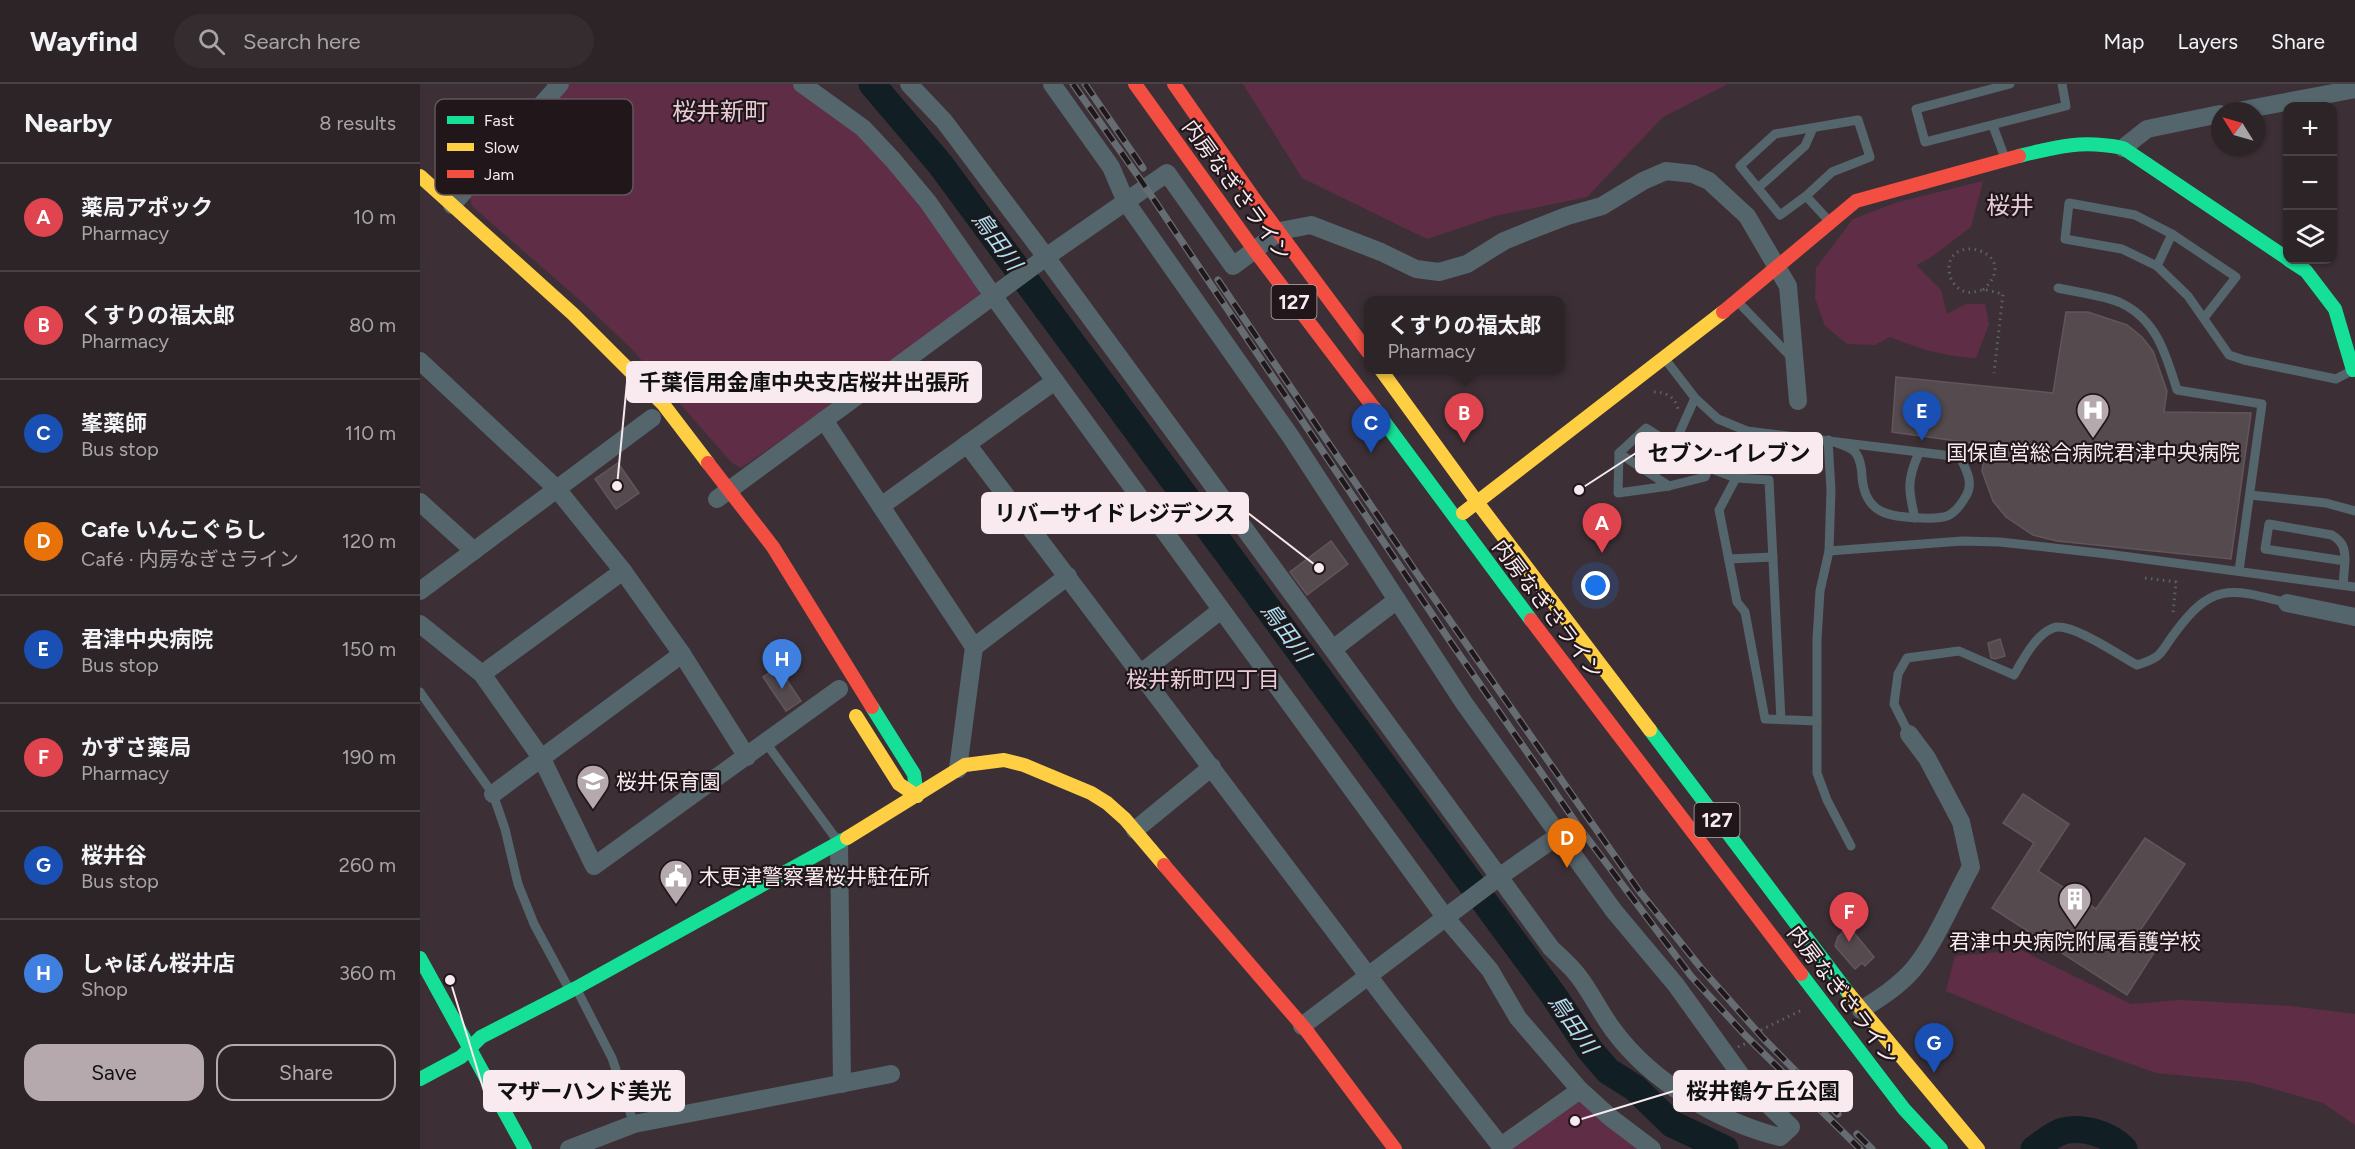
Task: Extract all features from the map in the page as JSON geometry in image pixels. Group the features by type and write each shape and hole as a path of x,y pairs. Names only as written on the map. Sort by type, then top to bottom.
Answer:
{"main road":[{"name":"内房なぎさライン","path":"1135,84 1255,251 1390,428 1454,519 1897,1099 1941,1149"},
{"name":"内房なぎさライン","path":"1174,84 1255,200 1364,346"},
{"path":"1454,519 1665,358 1856,201 2061,146 2097,143 2123,148 2283,256"},
{"path":"420,176 435,190"},
{"path":"441,195 621,359 663,404 720,496 773,547 914,774 917,796"},
{"path":"2296,264 2306,271 2335,309 2354,378"},
{"name":"内房なぎさライン","path":"1385,374 1478,502 1861,1010 1978,1149"},
{"path":"842,694 898,784 917,796"},
{"path":"420,1079 461,1057 481,1037 573,990 839,842 965,765 1004,760 1024,765 1091,793 1107,803 1135,830 1302,1026 1395,1149"},
{"path":"420,958 525,1149"}],"street":[{"path":"547,99 560,84"},
{"path":"802,84 862,128 893,160 928,202 998,294 1055,381 1221,610 1490,970 1518,1018 1580,1090 1611,1118 1652,1149"},
{"path":"909,84 944,121 1046,257 1333,649 1497,879 1551,948 1579,976 1614,1031 1637,1057 1705,1109 1751,1130 1780,1137 1791,1127 1748,1085 1676,985 1614,911 1464,703 1291,437 1126,202 1111,167 1052,84"},
{"path":"2265,106 2355,89"},
{"path":"2123,148 2147,129 2211,116"},
{"path":"720,496 1046,257 1167,173 1233,266 1280,231 1311,225 1381,252 1416,269 1439,272 1467,264 1504,241 1526,232 1567,216 1602,206 1642,181 1666,171 1693,174 1709,181 1747,216 1788,286 1798,401"},
{"path":"452,205 461,195"},
{"path":"420,361 557,489 623,571 682,654 747,757"},
{"path":"881,506 1055,381"},
{"path":"420,591 652,419"},
{"path":"824,420 974,647 958,769"},
{"path":"967,444 1369,976 1502,1148 1580,1090"},
{"path":"420,502 474,551"},
{"path":"482,674 623,571"},
{"path":"974,647 1068,576"},
{"path":"1333,649 1397,600"},
{"path":"2287,603 2355,617"},
{"path":"1141,672 1221,610"},
{"path":"420,624 482,674 542,759 594,866 766,743 842,694"},
{"path":"493,794 682,654"},
{"path":"1861,1010 1886,994 1911,972 1932,941 1971,867 1961,822 1927,758 1909,734"},
{"path":"1135,830 1212,767"},
{"path":"1302,1026 1559,835"},
{"path":"839,842 842,1084"},
{"path":"569,1149 634,1124 891,1074"}],"lane":[{"path":"2010,84 1916,109 1925,142 2066,106 2062,84"},
{"path":"1858,120 1870,158 1832,172 1806,196 1780,215 1758,188 1740,166 1774,134 1858,120"},
{"path":"1993,126 2005,161"},
{"path":"1758,188 1805,146 1813,128"},
{"path":"1806,196 1831,222"},
{"path":"2204,318 2236,277 2172,234 2134,215 2069,203 2066,239 2122,249 2157,266 2188,296 2229,355 2336,379 2354,378"},
{"path":"2157,266 2172,234"},
{"path":"2058,288 2121,302 2149,323 2164,348 2177,390 2262,404 2239,571"},
{"path":"1737,301 1793,359"},
{"path":"1665,358 1695,398 1718,419 1747,431 1828,440 1919,453 1960,457 1969,474 1970,491 1957,510 1943,519 1894,518 1875,508 1863,491 1861,465 1854,451 1828,440"},
{"path":"1674,445 1695,398"},
{"path":"1709,468 1705,477 1669,486 1618,493 1619,453 1646,428 1709,468 1736,478 1769,480 1781,720"},
{"path":"1828,440 1831,490 1829,551 1820,591 1817,639 1817,773 1827,800 1851,846"},
{"path":"1619,453 1669,486"},
{"path":"1915,518 1909,492 1910,472 1919,453"},
{"path":"1736,478 1719,510 1737,602 1745,612 1765,719 1816,721"},
{"path":"2250,495 2326,503 2355,511"},
{"path":"2343,585 2345,561 2345,549 2340,540 2332,535 2269,524 2265,549 2345,561"},
{"path":"1829,551 1962,541 2000,542 2355,587"},
{"path":"1729,559 1773,557"},
{"path":"1909,734 1894,704 1898,674 1907,657 1959,651 2013,675 2035,642 2053,628 2069,628 2137,665 2156,659 2197,606 2209,598 2236,591 2287,603"},
{"path":"420,692 493,794 522,894 534,924 612,1058 634,1124"},
{"path":"766,743 839,842"}],"path":[{"path":"1983,290 1991,283 1995,274 1994,264 1989,255 1980,249 1970,248 1960,251 1953,258 1949,267 1950,278 1955,286 1964,292 1974,293 1983,290 2003,294 1994,373"},
{"path":"1652,393 1668,394 1678,407 1677,415"},
{"path":"2145,578 2176,582 2173,614"},
{"path":"1761,1030 1792,1015"}],"shaded area":[{"path":"569,84 795,84 820,101 893,167 979,291 980,297 741,468 732,463 630,347 472,206 470,198 473,195 633,195 633,99 556,99"},
{"path":"1243,84 1728,84 1663,117 1587,197 1495,216 1427,239 1302,178"},
{"path":"1983,181 1971,227 1930,258 1916,265 1941,290 1947,314 1966,304 1985,304 1989,324 1976,358 1932,351 1890,337 1875,345 1847,344 1825,326 1815,298 1816,268 1853,219 1898,202"},
{"path":"2021,950 2131,1004 2179,1000 2291,1006 2355,1014 2355,1125 2323,1103 2249,1082 2156,1073 2069,1042 1946,991 1955,956"},
{"path":"1575,1097 1645,1149 1512,1149"}],"building":[{"name":"国保直営総合病院君津中央病院","path":"2066,312 2088,312 2127,325 2142,337 2153,351 2167,391 2164,412 2251,413 2231,559 2057,541 2033,535 2006,517 1993,501 1982,471 1986,445 1892,432 1896,377 2053,393"},
{"path":"618,463 639,493 616,509 595,479"},
{"path":"1331,541 1348,564 1307,595 1290,572"},
{"path":"2000,639 2005,656 1991,658 1988,643"},
{"path":"778,667 801,701 786,711 763,677"},
{"path":"2023,794 2069,824 2038,871 2096,909 2145,838 2185,864 2137,935 2157,948 2127,995 1992,908 2034,843 2003,823"},
{"path":"1846,923 1874,957 1865,966 1862,963 1855,969 1835,946"}],"waterway":[{"name":"鳥田川","path":"872,84 940,164 1554,996 1590,1050 1608,1071 1635,1088 1672,1124 1725,1149"},
{"name":"鳥田川","path":"2034,1149 2059,1132 2071,1130 2095,1132 2111,1139 2124,1149"}],"railway":[{"path":"1073,84 1140,179 1452,644 1579,827 1691,976 1745,1035 1860,1149"},
{"path":"1085,84 1143,168"},
{"path":"1218,280 1418,575 1640,892 1701,968 1762,1037 1838,1114"},
{"path":"1857,1134 1872,1149"}],"traffic: fast":[{"path":"2019,156 2046,149 2083,144 2123,148 2283,256"},
{"path":"2295,264 2306,271 2335,309 2353,370"},
{"path":"1374,408 1531,620"},
{"path":"872,707 914,774 917,796"},
{"path":"1650,730 1849,994"},
{"path":"420,1079 461,1057 481,1037 576,988 847,838"},
{"path":"420,958 525,1149"},
{"path":"1801,974 1904,1109 1941,1149"}],"traffic: slow":[{"path":"420,176 435,190"},
{"path":"441,195 573,314 663,404 708,463"},
{"path":"1463,513 1723,312"},
{"path":"1384,374 1477,502 1650,730"},
{"path":"856,716 899,784 917,796"},
{"path":"847,838 965,765 1004,760 1024,765 1091,793 1107,803 1125,819 1164,865"},
{"path":"1849,994 1978,1149"}],"traffic: jam":[{"path":"1135,84 1255,251 1374,408"},
{"path":"1174,84 1255,200 1364,347"},
{"path":"1723,312 1856,201 2019,156"},
{"path":"708,463 773,547 872,707"},
{"path":"1531,620 1801,974"},
{"path":"1164,865 1306,1030 1395,1149"}],"place":[{"name":"国保直営総合病院君津中央病院","path":"2093,439"},
{"name":"君津中央病院","path":"1922,441"},
{"name":"くすりの福太郎","path":"1464,443"},
{"name":"峯薬師","path":"1371,453"},
{"name":"千葉信用金庫中央支店桜井出張所","path":"617,486"},
{"name":"セブン-イレブン","path":"1579,490"},
{"name":"薬局アポック","path":"1602,553"},
{"name":"リバーサイドレジデンス","path":"1319,568"},
{"name":"しゃぼん桜井店","path":"782,689"},
{"name":"桜井保育園","path":"593,810"},
{"name":"Cafe いんこぐらし","path":"1567,868"},
{"name":"木更津警察署桜井駐在所","path":"676,905"},
{"name":"君津中央病院附属看護学校","path":"2075,928"},
{"name":"かずさ薬局","path":"1849,942"},
{"name":"マザーハンド美光","path":"450,980"},
{"name":"桜井谷","path":"1934,1073"},
{"name":"桜井鶴ケ丘公園","path":"1575,1121"}],"district":[{"name":"桜井新町","path":"720,111"},
{"name":"桜井","path":"2010,205"},
{"name":"桜井新町四丁目","path":"1203,679"}]}
